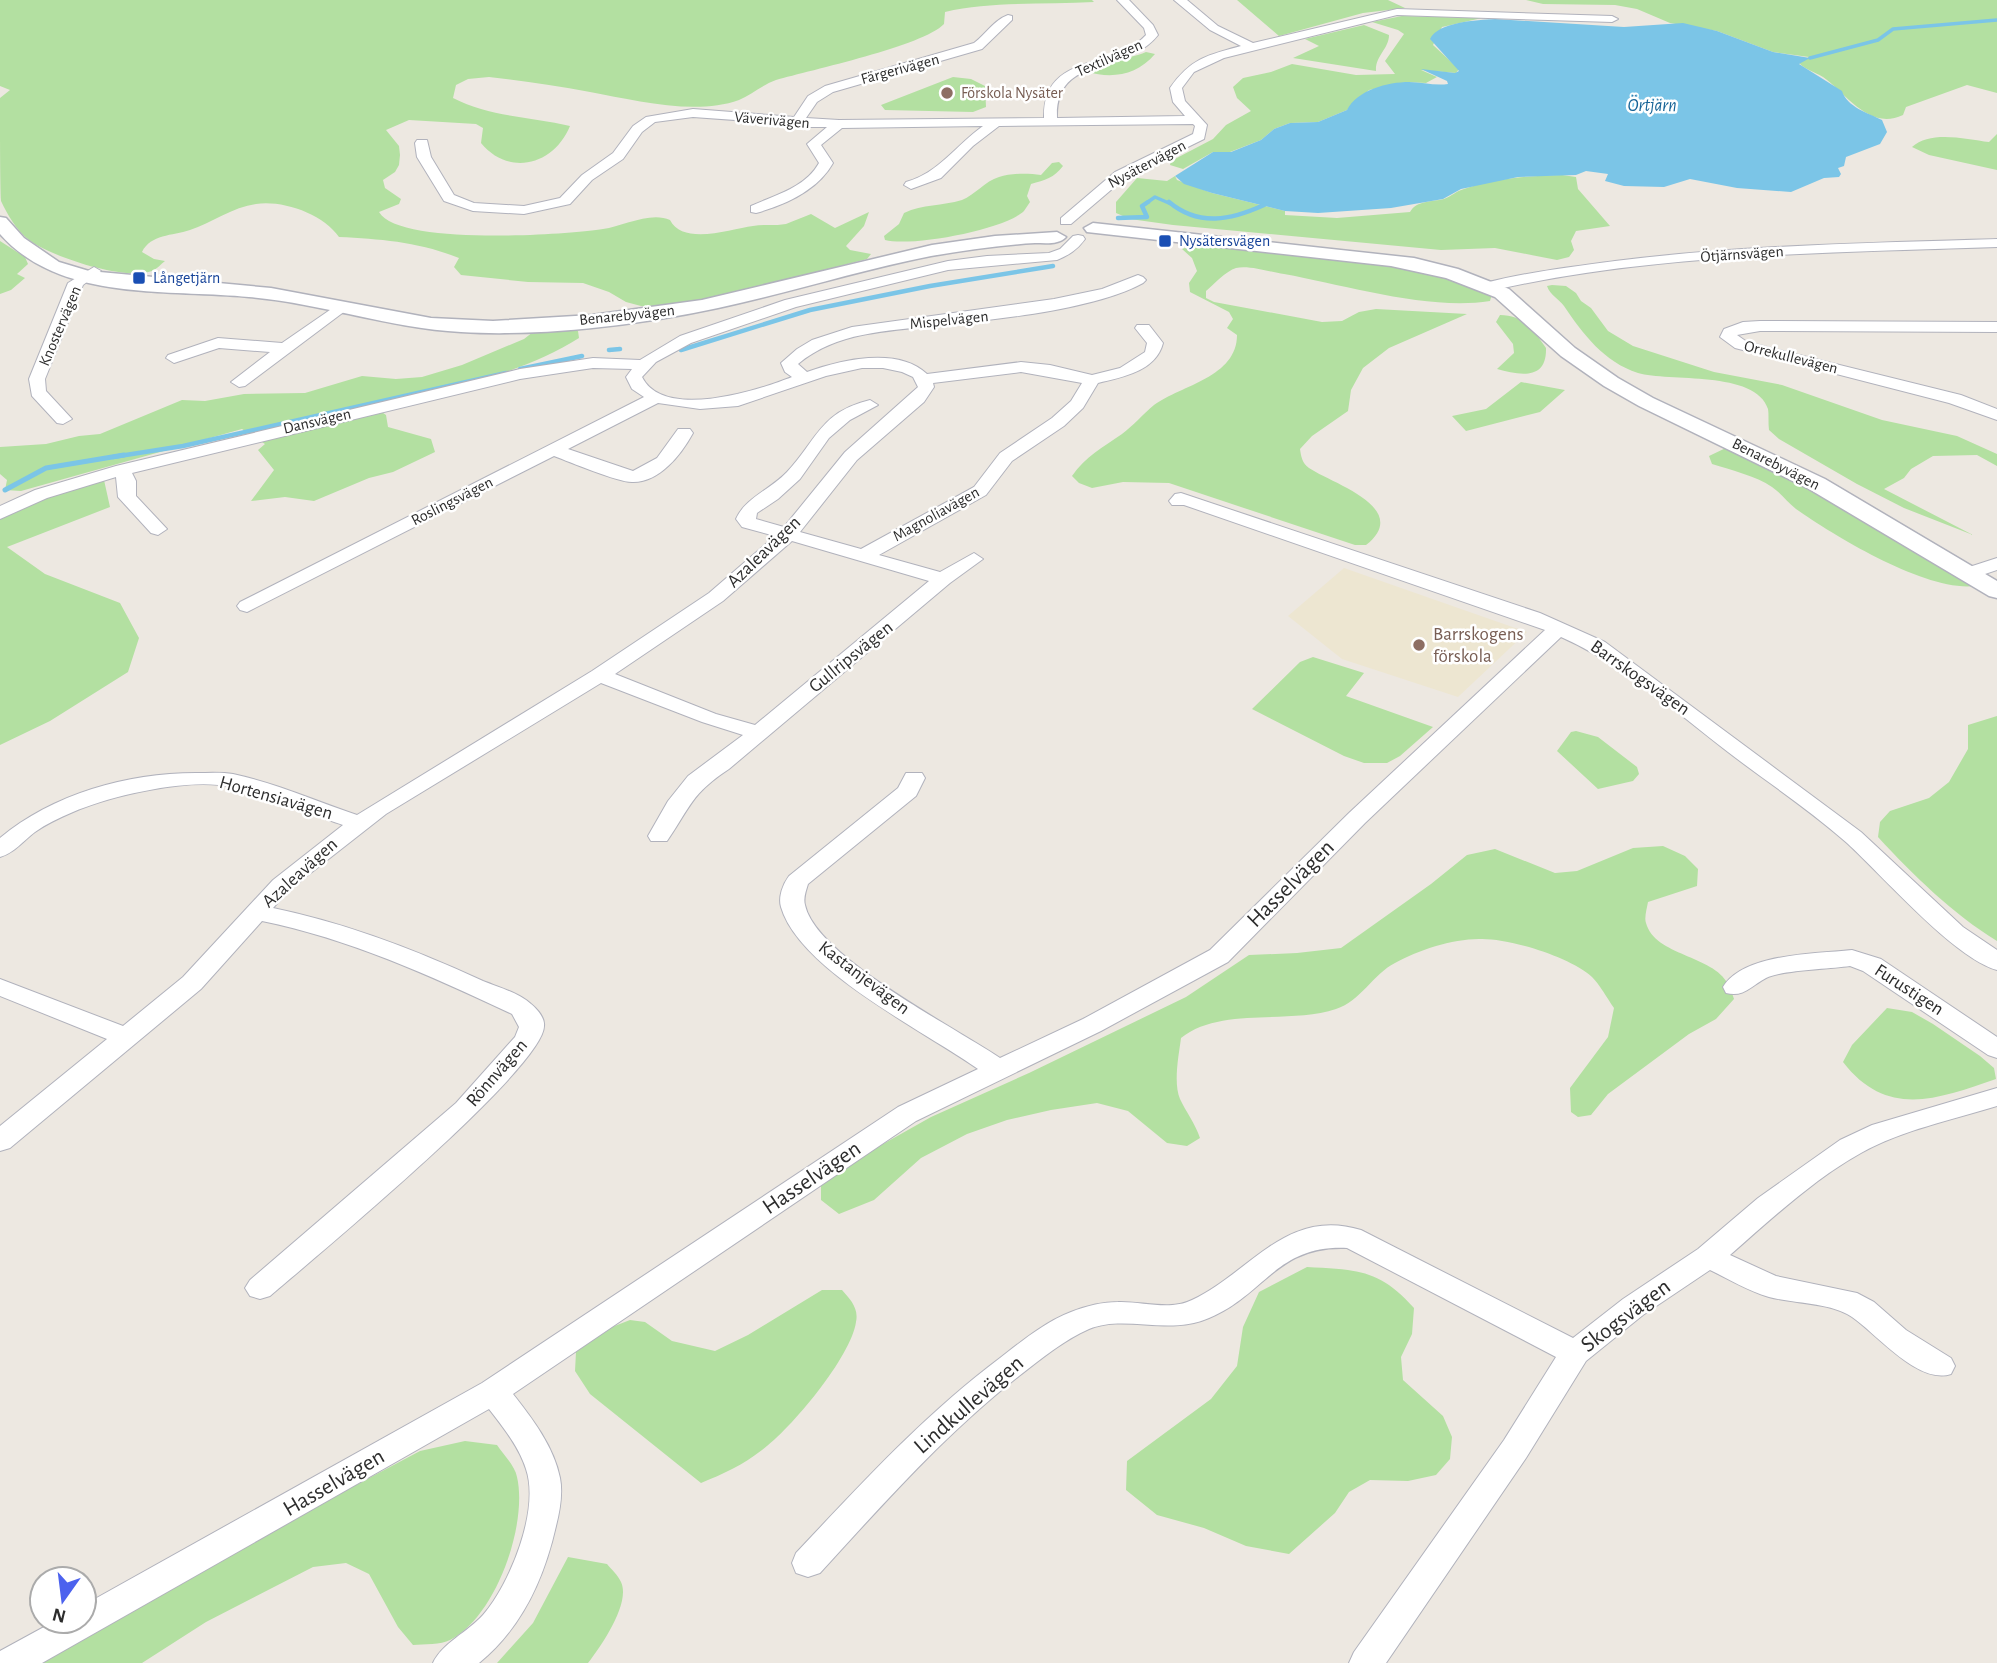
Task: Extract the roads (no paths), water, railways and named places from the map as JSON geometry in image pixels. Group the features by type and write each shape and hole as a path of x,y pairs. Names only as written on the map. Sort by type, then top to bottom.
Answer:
{"street":[{"name":"Textilvägen","path":"1051,121 1049,97 1058,83 1081,69 1129,52 1150,39 1152,35 1149,27 1123,0"},
{"path":"1180,0 1214,28 1251,47 1397,12 1612,19"},
{"name":"Färgerivägen","path":"796,123 812,99 829,89 978,46 997,32 999,24 1007,18"},
{"name":"Nysätervägen","path":"1072,231 1096,192 1118,177 1199,136 1202,129 1179,102 1175,88 1178,81 1202,61 1251,47"},
{"name":"Väverivägen","path":"422,143 424,157 449,198 455,203 478,208 513,209 544,207 565,201 582,181 620,154 640,126 660,117 692,113 796,123 839,124 1196,120"},
{"path":"911,186 932,180 940,174 966,144 993,125 993,122"},
{"path":"757,209 799,189 820,173 826,163 814,144 839,124"},
{"name":"Benarebyvägen","path":"0,222 20,246 54,266 91,273 247,291 453,326 559,322 690,308 817,277 1003,240 1072,231 1205,241 1397,262 1495,285 1582,363 1627,391 1795,472 1997,591"},
{"path":"1072,231 1052,257 955,264 782,306 713,328 669,348 642,365 635,373 635,382 657,397 690,404 723,403 755,396 845,366 873,363 906,367 924,379 1021,367 1050,370 1092,380 1126,371 1149,357 1155,343 1143,328"},
{"name":"Ötjärnsvägen","path":"1495,285 1661,260 1797,250 1997,243"},
{"name":"Knostervägen","path":"63,419 38,392 37,379 76,283 91,273"},
{"name":"Mispelvägen","path":"806,379 791,369 789,363 808,347 830,339 892,326 1030,309 1122,289 1138,280"},
{"path":"239,382 340,307"},
{"name":"Orrekullevägen","path":"1997,327 1760,326 1744,327 1730,332 1728,337 1741,345 1955,399 1997,415"},
{"path":"174,358 218,343 286,348"},
{"name":"Dansvägen","path":"0,513 53,490 312,422 526,373 602,362 642,365"},
{"name":"Azaleavägen","path":"0,1141 192,983 281,885 359,822 598,676 716,597 788,535 851,456 923,393 926,384 924,379"},
{"name":"Magnoliavägen","path":"863,556 980,491 1006,457 1071,410 1092,380"},
{"name":"Roslingsvägen","path":"247,606 657,397"},
{"path":"870,405 844,416 823,434 794,475 744,516 749,523 943,579"},
{"path":"551,450 632,477 666,459 684,433"},
{"path":"122,470 127,481 127,498 158,528"},
{"name":"Barrskogsvägen","path":"1178,501 1181,499 1516,611 1598,646 1853,837 1954,932 1997,962"},
{"name":"Gullripsvägen","path":"659,836 679,801 696,781 943,579 974,559"},
{"path":"1967,574 1997,565"},
{"name":"Hasselvägen","path":"11,1663 493,1392 906,1114 1092,1025 1219,956 1357,818 1558,629"},
{"path":"598,676 709,718 758,733"},
{"name":"Kastanjevägen","path":"914,778 908,791 797,881 793,906 801,924 818,945 860,980 997,1069"},
{"name":"Hortensiavägen","path":"0,850 26,828 47,815 80,801 116,789 181,780 230,780 359,822"},
{"name":"Rönnvägen","path":"257,912 332,929 377,944 521,1008 530,1018 533,1027 521,1047 465,1110 260,1288"},
{"name":"Furustigen","path":"1735,987 1762,970 1852,958 1872,965 1997,1049"},
{"path":"0,987 127,1037"},
{"name":"Skogsvägen","path":"1366,1663 1515,1449 1575,1353 1633,1307 1708,1256 1769,1205 1850,1147 1882,1132 1997,1097"},
{"name":"Lindkullevägen","path":"808,1563 937,1429 987,1382 1035,1347 1090,1317 1115,1313 1176,1315 1197,1311 1217,1301 1292,1243 1314,1236 1351,1238 1575,1353"},
{"path":"1708,1256 1770,1286 1847,1301 1864,1310 1895,1338 1941,1366"},
{"path":"450,1663 471,1651 497,1626 517,1597 533,1554 541,1518 545,1479 517,1419 493,1392"}],"water":[{"name":"Örtjärn","path":"1495,19 1624,27 1683,23 1717,31 1773,52 1810,58 1799,64 1842,91 1853,105 1882,120 1887,132 1880,144 1846,157 1844,166 1838,168 1841,174 1839,177 1824,178 1791,192 1737,188 1690,179 1664,187 1624,186 1605,181 1608,174 1586,171 1576,175 1518,177 1461,189 1443,199 1391,208 1318,213 1285,211 1212,193 1184,184 1175,176 1213,152 1231,152 1261,140 1274,129 1290,123 1318,122 1347,110 1358,97 1374,88 1401,82 1448,84 1447,81 1421,69 1455,73 1459,71 1430,39 1434,33 1449,25"}],"waterway":[{"path":"1810,58 1878,40 1893,29 1997,20"},
{"path":"1145,204 1155,197 1171,204"},
{"path":"1169,202 1180,210 1204,218 1227,217 1264,205"},
{"path":"1118,218 1147,217 1142,206 1145,204"},
{"path":"681,350 810,310 930,286 1053,266"},
{"path":"609,350 620,349"},
{"path":"520,369 582,356"},
{"path":"113,457 183,446 506,373"},
{"path":"5,490 46,468 124,455"}],"place":[{"name":"Förskola Nysäter","path":"947,93"},
{"name":"Nysätersvägen","path":"1165,241"},
{"name":"Långetjärn","path":"139,278"},
{"name":"Barrskogens förskola","path":"1419,645"}]}
